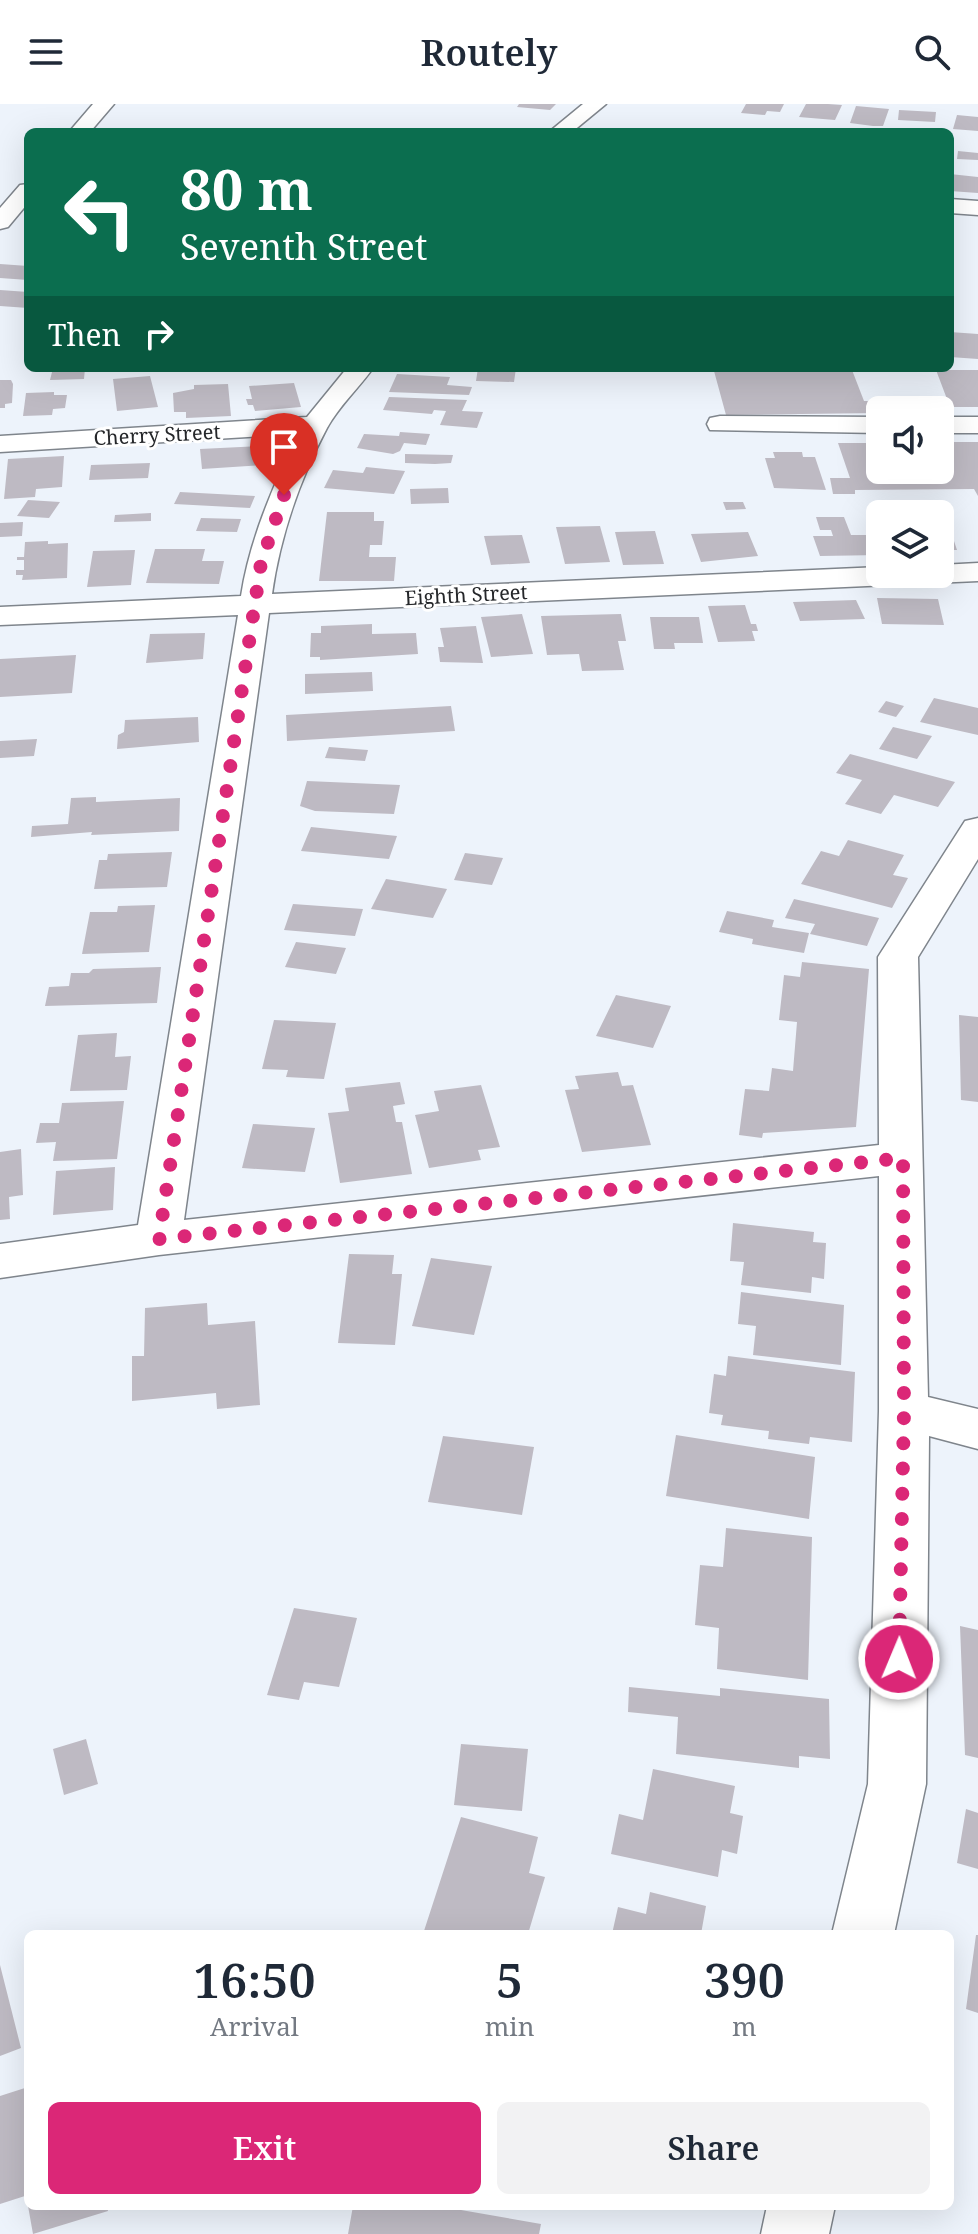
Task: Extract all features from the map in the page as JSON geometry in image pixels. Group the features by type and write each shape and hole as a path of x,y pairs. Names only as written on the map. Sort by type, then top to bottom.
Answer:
{"street":[{"path":"83,128 104,104"},
{"path":"564,128 596,104"},
{"path":"1,221 24,195"},
{"path":"954,206 978,208"},
{"path":"1,221 24,222"},
{"path":"159,1239 261,563 274,518 315,425 357,372"},
{"path":"720,424 866,425"},
{"name":"Cherry Street","path":"0,444 315,425"},
{"path":"954,425 978,425"},
{"path":"954,573 978,572"},
{"name":"Eighth Street","path":"0,616 866,577"},
{"path":"864,1930 897,1784 904,1411 898,957 978,829"},
{"path":"0,1261 159,1239 903,1158"},
{"path":"904,1411 978,1429"},
{"path":"795,2234 800,2210"}],"building":[{"path":"519,104 556,104 550,110 517,107"},
{"path":"746,104 784,104 780,112 767,111 765,115 741,113"},
{"path":"806,104 842,105 835,120 799,117"},
{"path":"856,106 889,109 883,126 850,123"},
{"path":"899,110 936,112 935,122 898,120"},
{"path":"957,115 978,117 978,131 953,128"},
{"path":"958,151 978,153 978,160 957,159"},
{"path":"954,174 978,177 978,193 954,191"},
{"path":"0,264 24,266 24,280 0,278"},
{"path":"0,290 24,292 24,308 0,306"},
{"path":"954,332 978,334 978,359 954,357"},
{"path":"978,370 978,407 954,407 954,396 946,396 937,372"},
{"path":"52,372 85,372 84,379 50,380"},
{"path":"477,372 515,372 514,382 476,381"},
{"path":"714,372 853,372 866,401 866,413 726,415"},
{"path":"397,374 450,377 447,385 472,387 469,395 389,392"},
{"path":"150,376 158,407 117,411 113,379"},
{"path":"0,380 11,380 13,384 12,403 5,404 5,408 0,408"},
{"path":"294,383 301,407 255,411 253,405 248,405 246,399 252,399 249,386"},
{"path":"228,384 231,416 186,418 186,412 174,412 173,393 194,389 194,385"},
{"path":"54,392 54,395 67,395 65,408 53,409 52,415 23,416 26,393"},
{"path":"389,397 467,400 462,411 483,412 477,428 440,425 446,411 434,410 432,414 383,410"},
{"path":"400,432 430,434 426,445 404,443 400,451 393,454 357,448 364,434 399,436"},
{"path":"954,442 978,442 978,496 974,489 855,490 855,494 833,494 830,478 850,478 838,443 866,443 866,484 954,484"},
{"path":"261,446 263,465 202,469 200,449"},
{"path":"773,452 802,452 803,457 815,457 826,490 774,488 765,458 775,458"},
{"path":"405,454 453,455 451,463 435,464 405,463"},
{"path":"64,456 62,487 36,489 35,497 4,499 8,459"},
{"path":"150,463 148,478 89,480 91,465"},
{"path":"366,467 405,471 394,494 324,488 333,470 363,473"},
{"path":"448,488 449,503 411,504 410,489"},
{"path":"180,492 255,496 250,508 174,504"},
{"path":"28,500 60,502 49,518 17,516"},
{"path":"723,502 743,502 746,509 726,510"},
{"path":"327,512 374,512 374,521 384,521 382,545 370,545 369,557 396,557 394,581 319,581"},
{"path":"151,513 151,521 114,522 115,515"},
{"path":"816,517 844,517 851,535 866,535 866,555 820,556 813,536 833,536 831,530 820,530"},
{"path":"201,518 241,519 237,532 196,531"},
{"path":"23,522 22,536 0,537 0,523"},
{"path":"600,526 610,562 565,564 556,527"},
{"path":"655,531 664,564 623,565 615,532"},
{"path":"748,532 758,556 701,562 691,534"},
{"path":"522,535 530,563 491,565 484,536"},
{"path":"48,541 48,544 68,543 67,578 22,580 23,575 16,575 16,570 24,570 24,560 17,560 17,557 24,557 25,542"},
{"path":"155,549 205,549 202,561 224,561 219,584 146,583"},
{"path":"135,550 131,585 87,587 93,551"},
{"path":"877,598 938,599 944,625 882,624"},
{"path":"856,600 865,619 800,621 793,602"},
{"path":"745,605 751,624 756,624 758,631 752,631 755,641 718,642 708,606"},
{"path":"522,614 533,654 491,657 481,617"},
{"path":"621,614 626,641 618,641 624,670 582,671 579,654 547,655 541,616"},
{"path":"650,617 699,617 703,643 674,643 675,649 654,649"},
{"path":"372,624 372,634 416,633 418,654 320,660 320,657 310,657 311,633 321,633 321,626"},
{"path":"476,626 483,663 440,662 438,647 444,647 440,628"},
{"path":"205,633 203,659 146,663 150,634"},
{"path":"76,655 72,693 0,697 0,659"},
{"path":"372,672 373,691 305,694 305,674"},
{"path":"934,698 978,708 978,735 920,722"},
{"path":"886,701 904,706 896,717 878,712"},
{"path":"451,706 455,731 287,741 286,715"},
{"path":"198,717 199,742 117,749 118,735 124,732 125,720"},
{"path":"893,727 932,736 917,759 879,749"},
{"path":"37,739 34,756 0,758 0,741"},
{"path":"329,747 368,750 365,761 325,758"},
{"path":"850,754 955,782 938,807 894,795 881,814 845,804 862,780 836,773"},
{"path":"307,781 400,785 394,814 315,811 300,806"},
{"path":"96,797 96,802 180,798 179,831 91,835 92,832 31,837 32,826 68,824 71,798"},
{"path":"311,827 397,836 389,859 301,851"},
{"path":"848,840 904,855 893,875 908,878 892,908 801,884 821,851 839,856"},
{"path":"172,852 167,887 94,889 99,860 107,860 108,854"},
{"path":"465,853 503,858 492,885 454,880"},
{"path":"386,879 447,889 433,918 371,909"},
{"path":"794,899 879,918 867,946 810,934 815,924 785,918"},
{"path":"293,904 363,909 355,936 284,930"},
{"path":"155,905 149,952 82,954 90,912 117,912 118,906"},
{"path":"727,911 774,920 772,927 809,933 804,953 752,944 753,939 719,932"},
{"path":"296,942 346,948 336,974 285,967"},
{"path":"802,962 869,969 856,1127 763,1133 762,1138 739,1135 745,1089 769,1091 772,1068 793,1071 797,1022 779,1020 784,975 800,977"},
{"path":"161,967 157,1003 45,1006 49,987 69,986 71,973 89,973 93,969"},
{"path":"616,995 671,1006 653,1048 596,1036"},
{"path":"959,1015 978,1017 978,1102 961,1100"},
{"path":"274,1020 336,1023 324,1079 286,1077 288,1070 262,1069"},
{"path":"117,1033 115,1057 131,1056 127,1090 70,1091 78,1035"},
{"path":"618,1072 622,1086 633,1085 651,1145 582,1152 565,1090 579,1089 575,1076"},
{"path":"400,1082 405,1104 393,1106 396,1122 402,1122 412,1174 340,1183 328,1113 349,1111 345,1088"},
{"path":"481,1085 500,1147 478,1150 481,1160 429,1168 415,1115 439,1111 434,1091"},
{"path":"124,1101 117,1159 53,1161 56,1142 36,1143 40,1123 59,1123 62,1103"},
{"path":"253,1124 315,1128 305,1172 242,1168"},
{"path":"21,1149 23,1195 9,1197 10,1219 0,1220 0,1152"},
{"path":"115,1167 113,1210 53,1215 56,1171"},
{"path":"733,1223 814,1232 813,1242 826,1243 824,1279 812,1277 811,1293 741,1285 744,1262 730,1261"},
{"path":"349,1254 394,1255 392,1274 402,1274 395,1345 338,1343"},
{"path":"431,1258 492,1266 474,1335 412,1326"},
{"path":"741,1292 844,1305 841,1365 753,1355 756,1326 738,1324"},
{"path":"207,1303 208,1325 255,1321 260,1405 217,1409 216,1393 132,1401 132,1356 144,1356 145,1308"},
{"path":"728,1356 855,1372 852,1442 810,1437 809,1444 768,1439 769,1431 721,1425 723,1415 709,1413 714,1374 726,1376"},
{"path":"676,1435 815,1457 809,1519 666,1496"},
{"path":"443,1436 534,1447 522,1515 428,1502"},
{"path":"726,1528 812,1537 808,1680 717,1669 719,1628 695,1625 700,1565 723,1567"},
{"path":"294,1608 357,1618 339,1687 304,1682 299,1700 267,1695"},
{"path":"960,1626 978,1630 978,1758 965,1755"},
{"path":"629,1687 720,1696 720,1688 829,1699 830,1759 799,1756 799,1768 676,1754 678,1717 628,1712"},
{"path":"86,1739 98,1784 64,1795 53,1749"},
{"path":"461,1744 528,1749 522,1811 454,1805"},
{"path":"653,1769 735,1786 730,1813 743,1816 737,1854 722,1850 718,1877 611,1854 619,1814 643,1820"},
{"path":"966,1809 978,1813 978,1869 957,1863"},
{"path":"461,1817 538,1837 529,1873 545,1877 529,1930 424,1930"},
{"path":"650,1892 706,1906 702,1930 613,1930 618,1907 646,1914"},
{"path":"978,1935 978,2013 966,2009"},
{"path":"0,1965 21,2048 0,2056"},
{"path":"24,2088 24,2196 0,2204 0,2096"},
{"path":"29,2210 108,2210 108,2211 33,2234"},
{"path":"352,2210 461,2210 541,2224 539,2234 348,2234"}],"route":[{"path":"284,495 261,563 159,1239 903,1158 904,1411 899,1659"}]}
